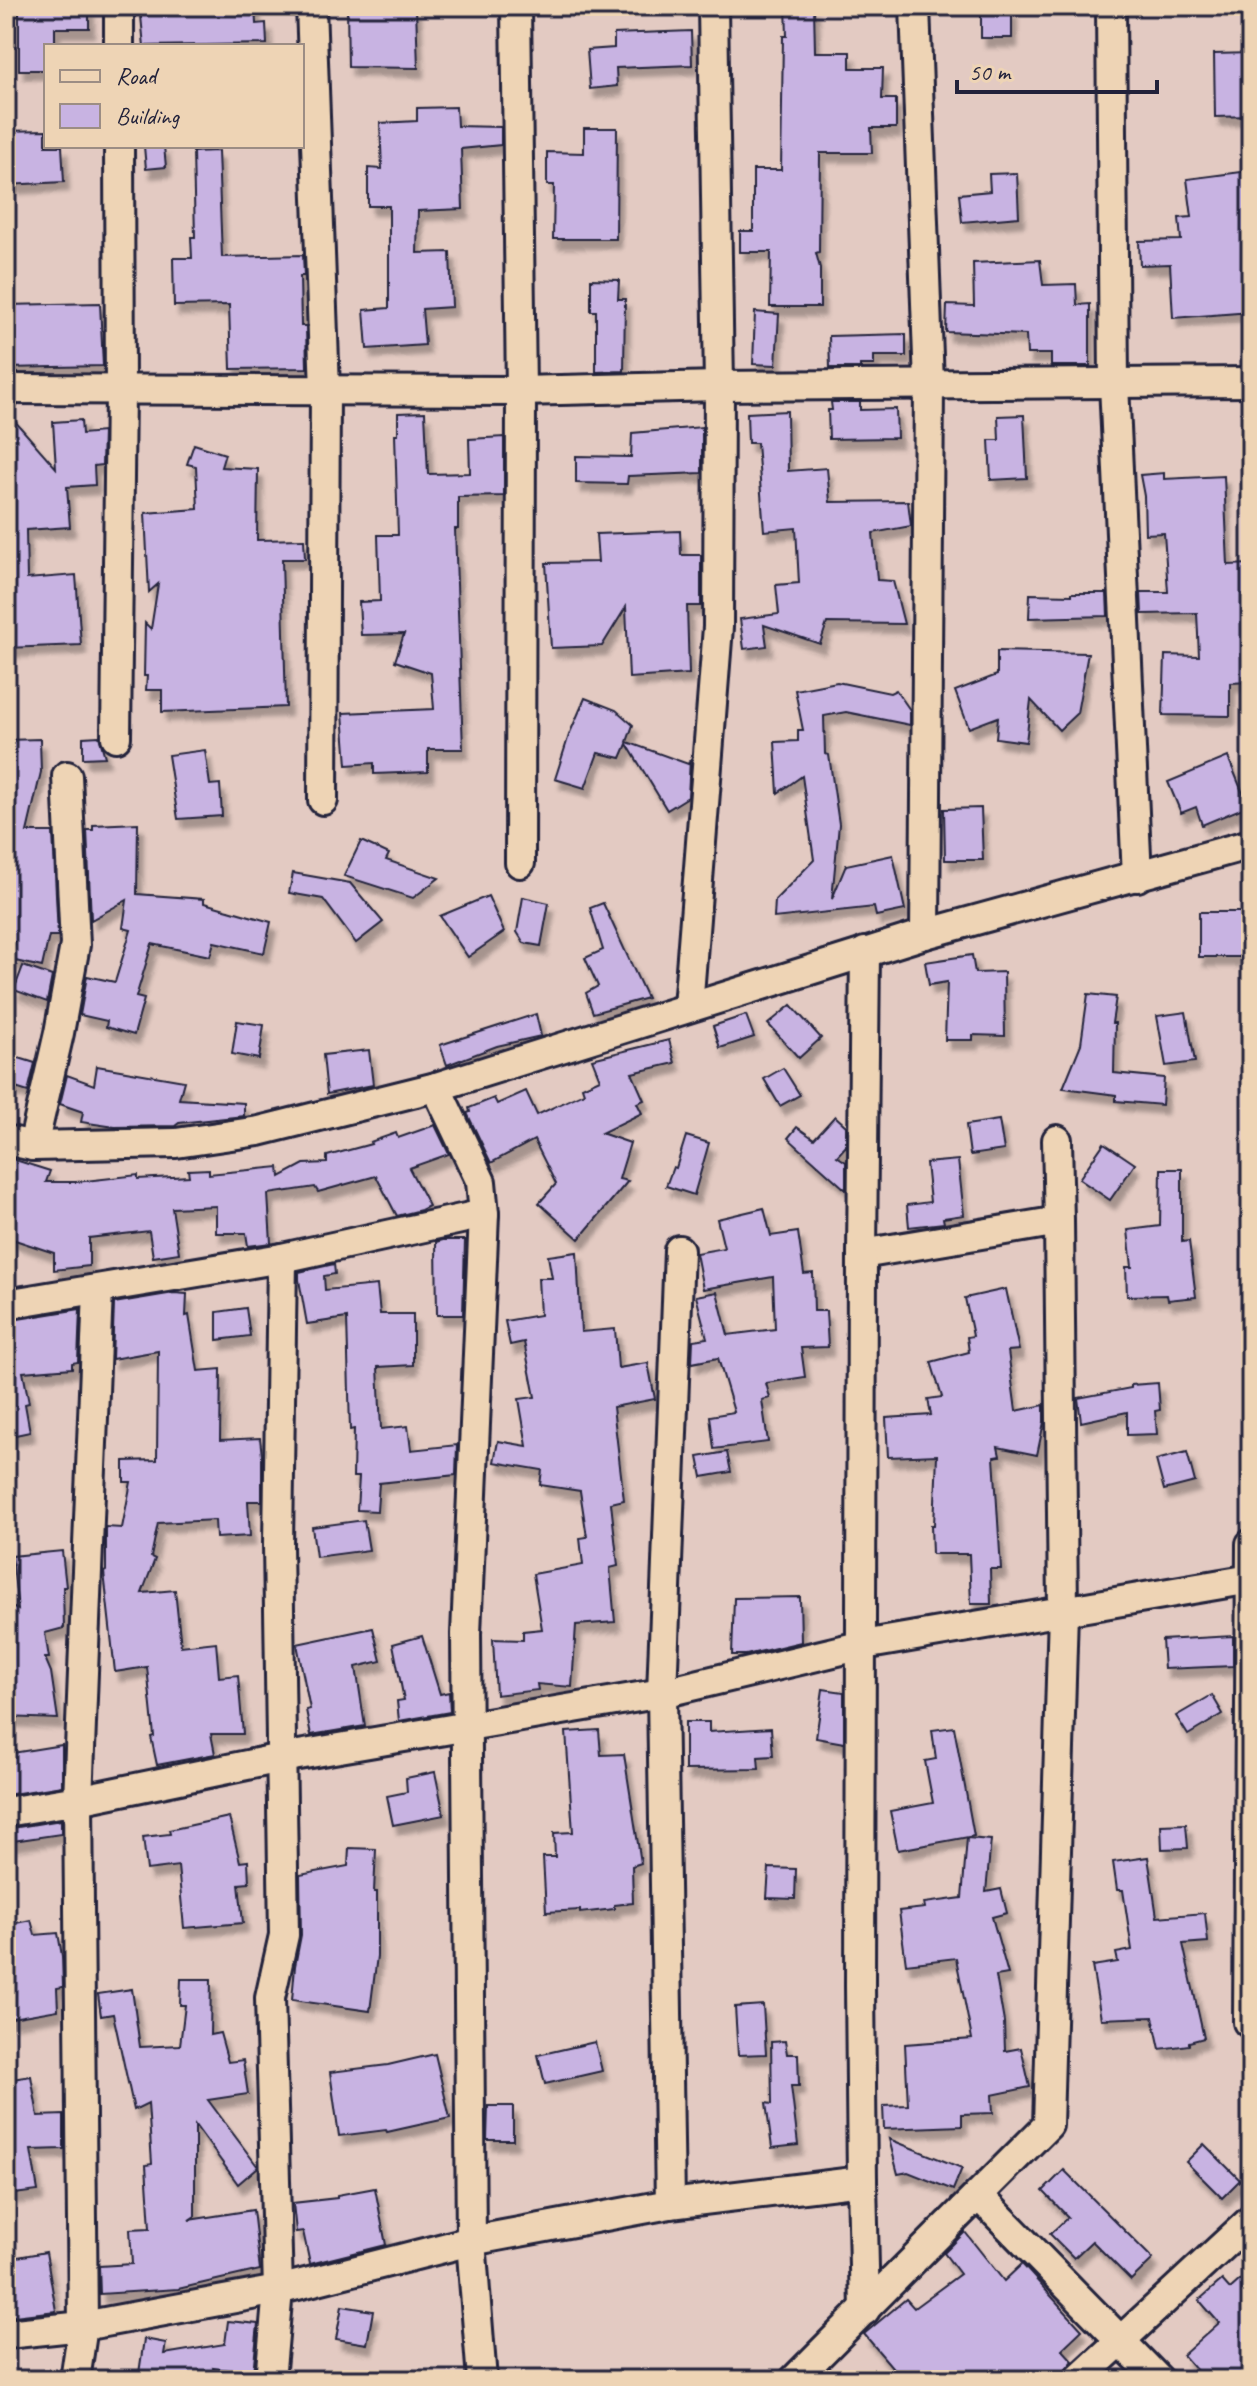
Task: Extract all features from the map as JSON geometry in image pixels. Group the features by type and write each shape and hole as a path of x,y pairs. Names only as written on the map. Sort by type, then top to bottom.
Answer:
{"street":[{"path":"119,6 119,44"},
{"path":"311,6 325,390 323,800"},
{"path":"516,6 521,391 520,863"},
{"path":"688,1007 718,627 719,386 713,6"},
{"path":"915,6 929,384 925,934"},
{"path":"1111,6 1114,384 1137,877"},
{"path":"116,737 119,148"},
{"path":"6,389 521,391 719,386 1251,382"},
{"path":"67,776 75,945 59,1033 20,1143 176,1143 259,1131 436,1087 925,934 1251,844"},
{"path":"865,952 860,1986 865,2310"},
{"path":"436,1087 481,1182 484,1214 466,1634 471,2241 482,2380"},
{"path":"794,2380 1048,2125 1063,1611 1057,1140"},
{"path":"6,1304 282,1258 484,1214"},
{"path":"862,1254 1059,1221"},
{"path":"670,2204 662,1693 679,1250"},
{"path":"270,2380 278,2290 270,1998 284,1935 278,1545 282,1258"},
{"path":"75,2380 83,2326 78,1800 98,1290"},
{"path":"1248,2022 1251,1544"},
{"path":"6,1812 281,1758 662,1693 863,1645 1251,1579"},
{"path":"6,2334 83,2326 278,2290 471,2241 670,2204 862,2181"},
{"path":"978,2195 1159,2380"},
{"path":"1078,2380 1251,2220"}],"building":[{"path":"140,6 255,6 256,24 266,23 267,44 144,44"},
{"path":"786,6 814,6 815,52 850,52 850,68 883,68 882,99 896,99 896,128 871,128 872,153 820,153 819,252 816,253 820,268 820,307 770,307 771,252 740,252 740,231 753,231 753,170 781,170"},
{"path":"347,7 416,7 418,68 348,67"},
{"path":"19,8 89,8 89,28 55,28 55,44 44,44 44,70 19,70"},
{"path":"981,9 1012,10 1012,38 981,38"},
{"path":"691,31 692,65 616,68 617,86 590,89 587,50 614,48 614,34"},
{"path":"1251,53 1251,116 1215,117 1214,54"},
{"path":"456,107 457,126 501,127 501,145 461,149 463,209 418,211 417,253 450,252 452,307 422,309 425,345 367,349 364,310 389,308 389,206 368,206 368,168 382,169 380,123 417,121 417,108"},
{"path":"584,128 617,128 616,239 553,239 554,185 547,185 547,152 584,153"},
{"path":"44,130 44,148 62,148 64,182 6,185 6,131"},
{"path":"144,148 164,148 166,167 146,169"},
{"path":"218,151 222,257 303,255 304,276 300,276 301,326 306,326 307,368 231,369 229,305 174,306 173,258 192,258 191,237 195,237 193,152"},
{"path":"1249,171 1251,312 1173,318 1170,264 1140,265 1139,241 1181,240 1179,218 1192,217 1187,179"},
{"path":"1017,173 1019,217 962,222 959,194 990,191 989,174"},
{"path":"1040,260 1043,285 1076,284 1077,305 1090,304 1090,366 1051,366 1051,354 1027,354 1026,335 946,332 947,305 974,306 973,263"},
{"path":"591,279 619,280 618,299 625,299 624,371 596,372 596,311 591,311"},
{"path":"100,303 103,366 6,368 6,305"},
{"path":"755,312 779,314 776,365 753,364"},
{"path":"906,334 906,356 874,356 874,365 830,368 829,336"},
{"path":"831,402 860,402 860,410 896,409 897,438 829,439 828,410 832,410"},
{"path":"6,411 56,468 53,422 81,420 82,434 103,432 102,465 94,466 95,485 67,487 70,527 26,530 27,579 76,575 81,645 6,648"},
{"path":"787,411 788,471 827,468 830,502 908,501 911,526 873,533 877,580 893,581 904,624 827,623 820,644 764,625 767,646 744,649 740,619 779,614 776,585 799,583 796,528 764,531 757,443 748,443 747,413"},
{"path":"425,412 428,474 470,473 469,439 504,437 504,496 458,497 458,529 455,529 463,749 428,749 428,772 374,774 374,763 347,765 343,713 434,709 431,673 395,661 404,634 361,635 359,602 380,601 378,535 398,535 395,434 398,434 398,413"},
{"path":"1024,415 1027,478 991,480 989,440 999,440 998,416"},
{"path":"702,427 702,473 628,476 627,484 576,483 576,456 631,457 632,433"},
{"path":"194,444 225,454 221,467 258,469 257,540 304,539 305,559 282,559 286,707 162,712 162,690 146,690 145,623 151,629 158,584 149,592 145,513 198,509 196,466 187,464"},
{"path":"1164,473 1164,479 1224,476 1228,565 1251,564 1251,682 1230,683 1230,716 1163,715 1165,655 1199,656 1197,613 1142,614 1141,592 1168,592 1164,533 1145,534 1140,475"},
{"path":"680,531 681,555 701,555 701,606 687,606 689,674 629,678 626,607 602,646 551,648 546,563 598,562 596,534"},
{"path":"1107,593 1108,616 1029,618 1030,594"},
{"path":"997,651 1088,653 1077,713 1059,730 1031,700 1026,742 996,738 998,717 969,728 955,691 997,675"},
{"path":"837,682 890,693 896,690 910,710 910,725 846,712 824,716 825,754 829,755 839,824 832,899 846,865 893,855 905,910 876,916 874,907 774,918 775,900 814,860 802,776 778,793 775,742 798,741 798,730 803,730 795,690"},
{"path":"585,698 616,710 633,725 627,742 688,764 690,759 688,797 667,810 627,744 621,758 598,753 585,788 555,779"},
{"path":"99,736 105,757 83,758 83,737"},
{"path":"40,739 41,772 27,832 53,832 58,936 49,936 42,967 11,960 15,942 6,942 6,740"},
{"path":"205,750 210,785 220,784 222,816 178,819 168,755"},
{"path":"1228,757 1248,806 1202,825 1196,807 1181,813 1168,782"},
{"path":"981,808 983,860 945,860 944,809"},
{"path":"138,823 137,894 204,899 204,903 271,922 264,953 214,942 210,956 152,944 136,997 144,999 134,1035 106,1027 107,1021 80,1015 87,976 115,982 131,930 123,928 127,900 91,920 87,830 93,830 93,825"},
{"path":"361,841 389,854 386,860 439,878 413,898 344,876"},
{"path":"293,873 350,883 383,922 356,943 323,899 289,893"},
{"path":"488,896 504,932 468,957 440,916"},
{"path":"523,897 549,903 541,946 524,943 517,932"},
{"path":"603,903 647,998 593,1013 586,993 598,986 585,958 603,950 590,908"},
{"path":"1199,912 1247,912 1247,957 1199,957"},
{"path":"972,955 975,973 1004,972 1005,1036 973,1035 973,1040 945,1040 947,982 929,985 925,962"},
{"path":"23,966 52,976 47,1002 14,990"},
{"path":"1088,994 1116,997 1112,1023 1115,1023 1114,1073 1164,1078 1162,1105 1116,1101 1116,1095 1063,1088 1081,1044"},
{"path":"791,1005 821,1038 799,1058 768,1024"},
{"path":"1186,1012 1195,1062 1166,1066 1157,1016"},
{"path":"536,1014 541,1036 497,1046 447,1065 440,1045"},
{"path":"746,1015 754,1037 720,1048 713,1026"},
{"path":"237,1021 264,1025 259,1059 232,1054"},
{"path":"669,1040 675,1063 632,1073 644,1100 637,1103 642,1113 601,1133 630,1143 619,1179 628,1181 579,1239 539,1203 556,1184 534,1140 491,1163 467,1113 470,1112 469,1108 494,1098 497,1104 526,1091 537,1115 584,1093 582,1087 600,1079 592,1059"},
{"path":"369,1050 373,1085 327,1094 323,1055"},
{"path":"6,1054 35,1063 28,1092 6,1085"},
{"path":"97,1066 184,1081 179,1099 244,1103 244,1116 175,1126 115,1127 81,1122 83,1112 60,1104 67,1075 94,1085"},
{"path":"783,1068 800,1095 780,1106 764,1079"},
{"path":"835,1116 846,1126 846,1146 837,1156 846,1162 846,1190 788,1138 797,1127 814,1139"},
{"path":"999,1120 1004,1150 970,1155 966,1125"},
{"path":"435,1125 449,1154 409,1168 429,1206 421,1210 397,1216 376,1176 318,1192 315,1187 268,1194 271,1243 248,1246 246,1233 216,1233 216,1206 172,1208 179,1253 153,1257 149,1231 89,1238 89,1266 54,1270 54,1253 6,1237 12,1211 6,1209 6,1157 50,1171 46,1182 138,1175 138,1179 189,1176 188,1170 209,1169 209,1174 279,1167 280,1177 304,1164 327,1163 327,1156 371,1144 396,1133 398,1138"},
{"path":"686,1136 709,1143 694,1195 666,1186 673,1167 676,1168"},
{"path":"1104,1143 1135,1164 1110,1200 1079,1179"},
{"path":"958,1160 964,1215 943,1218 944,1223 909,1227 907,1205 930,1202 926,1163"},
{"path":"1161,1169 1182,1169 1182,1242 1189,1241 1196,1297 1168,1300 1167,1295 1127,1296 1126,1267 1132,1267 1128,1230 1160,1226"},
{"path":"764,1208 771,1236 798,1232 804,1274 813,1273 814,1311 826,1311 828,1347 801,1348 805,1377 766,1383 770,1398 762,1400 768,1442 714,1449 710,1416 734,1412 718,1358 692,1363 693,1340 707,1338 696,1296 717,1292 728,1335 775,1329 773,1277 703,1289 696,1253 724,1248 717,1219"},
{"path":"465,1240 463,1315 437,1315 436,1242"},
{"path":"577,1252 581,1332 615,1329 618,1368 648,1363 655,1399 613,1407 624,1500 611,1503 618,1566 610,1568 615,1622 576,1625 572,1687 537,1684 538,1690 496,1695 493,1639 523,1640 523,1631 542,1629 533,1574 583,1565 580,1538 587,1537 580,1491 540,1485 542,1470 494,1462 498,1441 527,1446 519,1399 535,1397 524,1342 510,1345 505,1321 540,1315 538,1278 552,1278 548,1256"},
{"path":"334,1264 335,1274 324,1276 325,1290 377,1285 380,1314 413,1314 413,1365 378,1367 381,1429 408,1426 411,1450 457,1445 456,1475 379,1483 377,1511 357,1510 359,1477 353,1477 354,1429 350,1430 347,1318 307,1324 299,1280 299,1272"},
{"path":"1006,1289 1019,1350 1008,1351 1016,1411 1044,1405 1044,1422 1037,1455 998,1447 1000,1456 994,1457 1001,1569 990,1569 991,1604 971,1604 969,1554 932,1554 931,1525 934,1525 937,1455 888,1457 886,1418 931,1415 928,1399 942,1397 931,1362 969,1352 967,1337 973,1336 965,1298"},
{"path":"174,1293 187,1294 186,1316 189,1315 198,1371 221,1369 220,1440 260,1438 262,1501 248,1501 250,1536 216,1538 215,1520 158,1523 151,1557 155,1559 142,1593 175,1590 181,1646 216,1642 219,1677 238,1675 243,1734 211,1734 215,1754 157,1765 151,1737 154,1736 147,1667 115,1672 104,1572 106,1527 122,1528 131,1482 124,1482 124,1461 157,1460 158,1351 112,1359 114,1303"},
{"path":"246,1308 250,1336 217,1340 217,1312"},
{"path":"80,1309 78,1362 72,1363 72,1368 23,1372 30,1432 6,1437 6,1321"},
{"path":"1158,1383 1160,1410 1155,1411 1157,1434 1127,1435 1127,1412 1081,1422 1078,1398 1131,1388 1131,1385"},
{"path":"727,1452 731,1472 702,1477 698,1457"},
{"path":"1187,1452 1195,1482 1164,1490 1156,1460"},
{"path":"364,1520 369,1550 316,1557 312,1527"},
{"path":"62,1551 66,1587 63,1587 64,1628 45,1633 49,1658 45,1658 51,1672 58,1719 6,1717 6,1604 18,1610 12,1556"},
{"path":"800,1597 801,1642 746,1655 732,1655 734,1598"},
{"path":"373,1628 381,1661 356,1667 365,1726 311,1735 306,1710 310,1709 297,1644"},
{"path":"422,1636 440,1694 449,1692 450,1712 399,1721 397,1701 404,1700 393,1644"},
{"path":"1233,1636 1233,1666 1164,1669 1162,1640"},
{"path":"823,1689 844,1692 844,1743 816,1738"},
{"path":"1212,1695 1223,1714 1188,1735 1176,1716"},
{"path":"685,1722 709,1722 709,1732 771,1728 773,1756 758,1757 759,1769 685,1770"},
{"path":"954,1727 974,1836 898,1850 890,1811 933,1803 925,1761 936,1759 932,1730"},
{"path":"599,1730 601,1755 624,1754 641,1863 632,1866 633,1903 580,1913 580,1910 546,1912 543,1857 555,1857 554,1833 573,1832 566,1732"},
{"path":"62,1745 62,1786 6,1795 6,1754"},
{"path":"435,1772 444,1815 393,1825 387,1796 407,1792 406,1778"},
{"path":"229,1817 240,1862 248,1861 249,1883 239,1884 243,1923 184,1928 178,1866 147,1870 143,1837 170,1834 169,1830"},
{"path":"61,1820 61,1834 6,1842 6,1829"},
{"path":"1186,1824 1188,1848 1162,1849 1161,1825"},
{"path":"967,1838 991,1840 986,1892 1001,1889 1007,1913 992,1917 1008,1974 996,1976 1004,2022 1005,2051 1021,2048 1030,2087 992,2095 993,2113 962,2114 962,2126 884,2129 883,2106 908,2105 905,2044 972,2039 956,1958 906,1964 899,1911 925,1908 924,1903 962,1898"},
{"path":"349,1848 376,1849 374,1892 377,1892 377,1956 370,2011 292,2000 301,1935 300,1875 348,1866"},
{"path":"1148,1857 1157,1917 1205,1913 1208,1942 1183,1944 1204,2038 1189,2042 1189,2045 1160,2049 1153,2017 1101,2019 1092,1966 1118,1962 1116,1953 1132,1950 1123,1890 1117,1890 1113,1862"},
{"path":"769,1868 796,1869 795,1899 767,1898"},
{"path":"31,1920 35,1935 58,1933 63,1987 57,1988 58,2010 6,2019 6,1925"},
{"path":"181,1979 211,1979 210,2035 220,2033 228,2062 243,2060 248,2094 208,2100 258,2167 238,2184 195,2125 195,2216 189,2220 253,2210 260,2270 178,2289 100,2294 99,2266 132,2264 130,2229 150,2228 146,2165 152,2164 148,2103 134,2110 113,2014 101,2016 98,1994 132,1989 140,2047 180,2045 185,2005 180,2005"},
{"path":"763,2005 766,2054 738,2055 735,2007"},
{"path":"785,2041 787,2054 798,2054 799,2086 791,2086 798,2145 772,2148 766,2103 772,2104 771,2042"},
{"path":"595,2042 602,2071 545,2084 538,2055"},
{"path":"435,2054 450,2118 387,2132 339,2136 330,2072 388,2065"},
{"path":"31,2076 38,2116 64,2115 64,2149 31,2150 38,2191 6,2195 6,2080"},
{"path":"488,2106 513,2106 513,2140 487,2140"},
{"path":"889,2139 962,2168 953,2190 908,2172 898,2174"},
{"path":"1204,2144 1240,2180 1222,2198 1186,2162"},
{"path":"1064,2170 1153,2259 1131,2280 1092,2241 1074,2258 1050,2234 1068,2217 1043,2191"},
{"path":"375,2188 386,2245 310,2264 303,2231 296,2232 293,2203 337,2198 337,2195"},
{"path":"965,2232 1004,2281 1022,2264 1082,2330 1062,2349 1073,2361 1057,2380 903,2380 864,2334 906,2299 914,2308 960,2274 944,2253"},
{"path":"46,2252 56,2311 6,2317 6,2259"},
{"path":"1251,2270 1251,2380 1205,2380 1183,2355 1219,2323 1199,2300 1222,2280 1230,2289"},
{"path":"342,2306 373,2311 367,2344 336,2339"},
{"path":"228,2321 258,2324 253,2373 213,2368 215,2376 193,2380 138,2380 144,2339 166,2343 164,2354 225,2344"}]}
